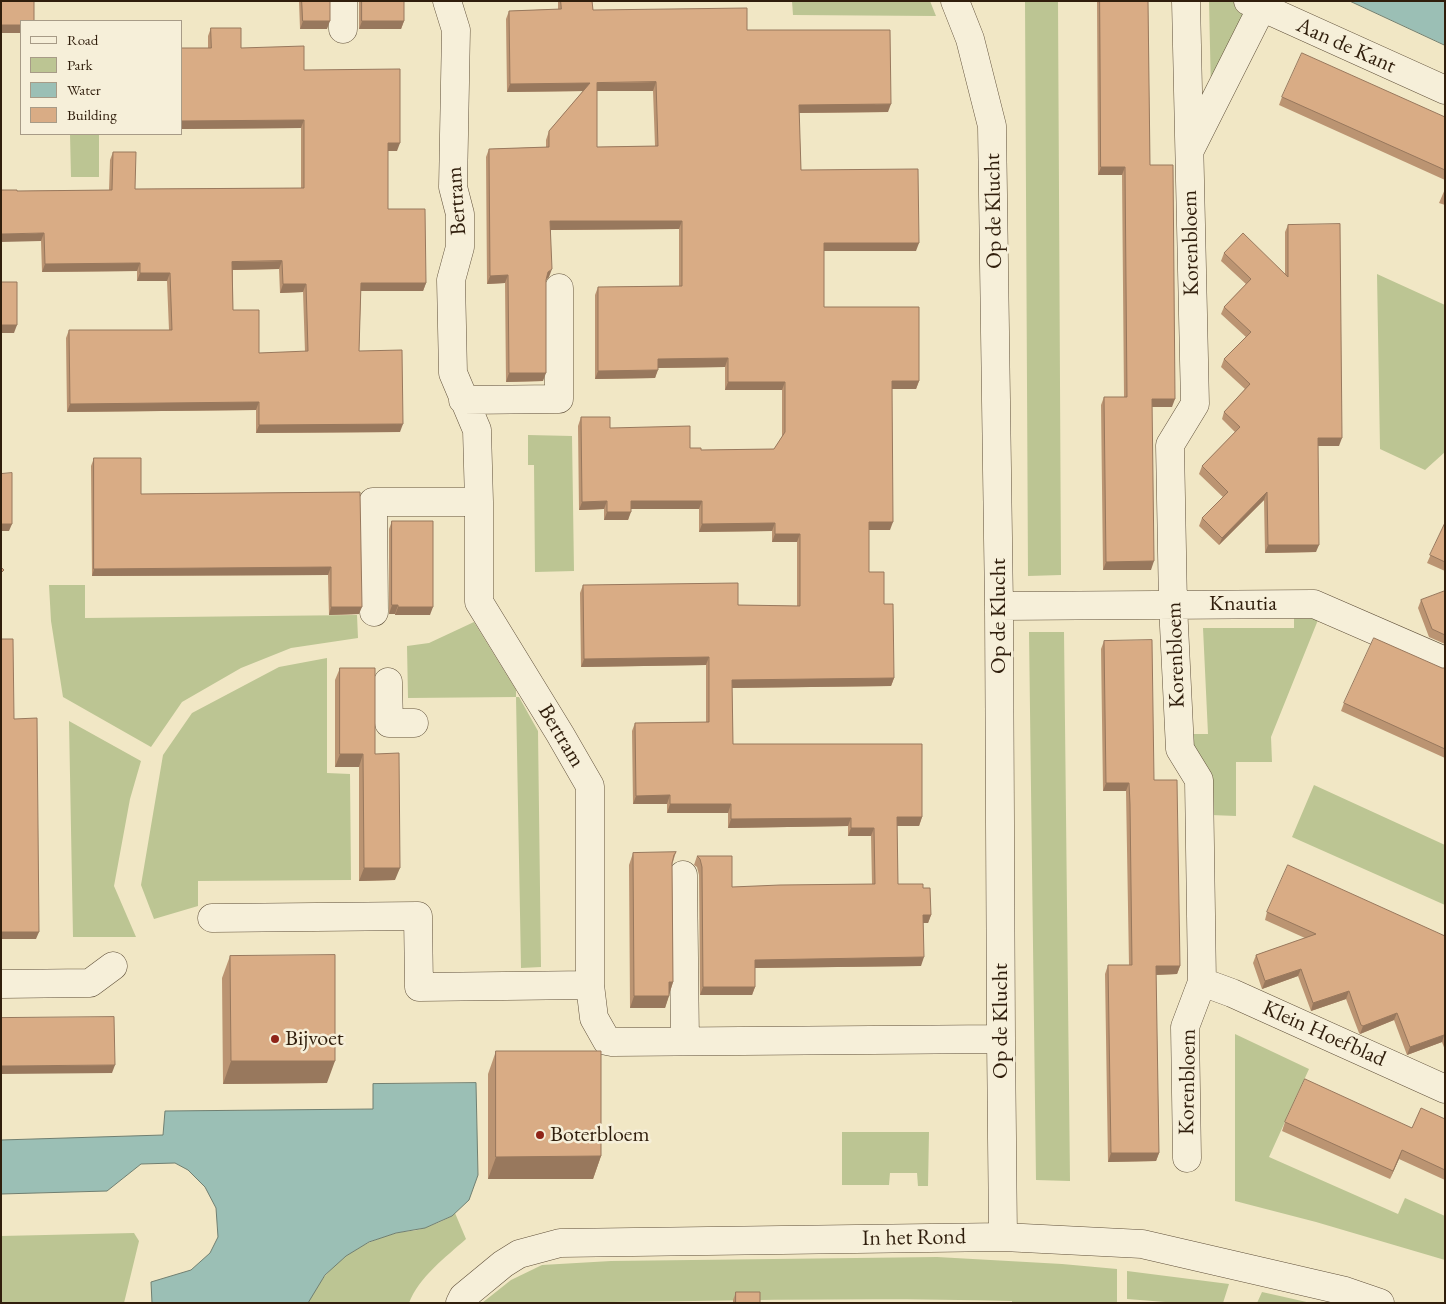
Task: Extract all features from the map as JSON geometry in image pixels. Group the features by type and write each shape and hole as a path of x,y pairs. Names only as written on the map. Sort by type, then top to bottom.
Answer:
{"street":[{"path":"343,1 343,29"},
{"name":"Bertram","path":"447,1 456,30 453,187 460,214 460,247 451,280 453,373 477,430 480,602 590,786 590,985"},
{"name":"Op de Klucht","path":"955,1 970,39 992,126 999,606 1003,1237"},
{"name":"Korenbloem","path":"1186,1 1195,404 1170,445 1173,605 1180,749 1198,780 1202,982 1185,1027 1187,1158"},
{"name":"Korenbloem","path":"1189,151 1255,4"},
{"name":"Aan de Kant","path":"1255,4 1445,90"},
{"path":"463,400 560,399 559,288"},
{"path":"374,612 373,502 479,502"},
{"name":"Knautia","path":"999,606 1314,604 1445,661"},
{"path":"388,682 389,723 414,723"},
{"path":"683,876 685,1041"},
{"path":"212,918 418,916 419,987 590,985 594,1018 607,1041 612,1042 1001,1039"},
{"path":"1,984 90,983 114,966"},
{"name":"Klein Hoefblad","path":"1202,982 1232,993 1445,1089"},
{"name":"In het Rond","path":"460,1303 463,1297 503,1264 519,1254 560,1243 1003,1237 1142,1244 1346,1291 1380,1303"}],"green space":[{"path":"792,1 930,1 936,16 793,15"},
{"path":"1025,1 1058,1 1061,575 1028,576"},
{"path":"1209,1 1234,1 1248,9 1211,92"},
{"path":"70,135 99,135 99,177 71,177"},
{"path":"1377,274 1445,305 1445,452 1425,470 1380,449"},
{"path":"528,435 572,436 574,571 535,572 534,465 528,465"},
{"path":"49,585 85,585 85,618 357,615 358,638 291,648 241,668 182,702 151,747 63,697 51,621"},
{"path":"1294,610 1322,610 1271,737 1272,762 1236,762 1236,816 1211,815 1191,742 1191,734 1208,734 1203,628 1294,628"},
{"path":"474,622 516,690 516,697 408,698 407,646 429,643"},
{"path":"1029,632 1064,632 1070,1181 1036,1180"},
{"path":"327,658 327,773 350,774 351,880 198,881 198,906 154,919 141,885 163,755 192,713 279,667"},
{"path":"516,697 519,697 538,731 541,967 521,968"},
{"path":"69,721 141,761 130,799 114,886 136,937 73,937"},
{"path":"1314,785 1445,845 1445,905 1292,837"},
{"path":"1235,1034 1309,1069 1269,1157 1398,1214 1405,1198 1445,1216 1445,1260 1316,1222 1235,1201"},
{"path":"842,1132 929,1132 928,1186 918,1186 917,1173 890,1173 889,1185 842,1185"},
{"path":"455,1213 466,1239 426,1276 409,1303 308,1303 324,1277 344,1258 356,1250 382,1237 430,1226"},
{"path":"134,1233 139,1241 124,1303 1,1303 1,1236"},
{"path":"937,1257 1117,1269 1117,1303 813,1299 482,1303 511,1280 542,1265 611,1261"},
{"path":"1127,1271 1229,1284 1223,1303 1178,1303 1127,1299"},
{"path":"1262,1292 1311,1303 1257,1303"}],"water":[{"path":"1350,1 1445,1 1445,45"},
{"path":"476,1083 478,1175 469,1200 452,1216 425,1228 396,1233 369,1242 346,1256 325,1275 308,1303 152,1303 151,1282 191,1270 210,1253 218,1237 216,1208 205,1187 188,1170 175,1163 141,1164 107,1191 1,1194 1,1140 163,1135 165,1111 373,1109 373,1084"}],"building":[{"path":"1,1 34,1 34,20 20,20 20,25 1,25"},
{"path":"302,1 330,1 330,21 303,21"},
{"path":"362,1 404,1 404,21 362,21"},
{"path":"561,1 592,1 593,10 747,8 747,30 890,30 891,104 799,105 801,170 918,169 919,243 824,243 824,307 919,307 919,381 892,381 893,522 869,522 869,572 884,572 884,604 893,604 894,678 732,680 733,744 922,744 922,817 897,817 898,884 923,884 923,888 930,888 931,915 923,915 924,957 755,960 755,987 703,987 702,867 697,856 732,856 732,887 875,884 874,828 851,828 851,818 731,819 731,804 670,804 670,795 636,796 635,723 709,722 709,657 584,659 583,585 738,583 738,605 800,606 800,534 775,534 775,523 702,524 702,501 631,501 631,512 607,512 607,501 582,502 581,417 610,417 610,428 690,426 690,448 701,448 701,450 774,449 785,432 785,382 728,382 728,358 658,359 658,370 598,371 598,287 682,286 682,221 550,221 552,269 548,272 546,280 546,373 509,373 508,275 490,276 489,149 549,147 549,131 590,83 510,84 509,11 561,9","holes":["656,82 658,146 597,147 597,83"]},
{"path":"1100,1 1148,1 1150,165 1173,165 1175,399 1152,399 1154,561 1106,562 1104,397 1127,397 1125,167 1101,167"},
{"path":"211,28 241,28 241,48 304,46 304,70 400,69 400,143 388,143 388,209 425,209 426,283 361,283 359,351 402,350 403,424 259,425 259,402 70,404 69,330 172,330 170,273 140,273 140,263 45,264 44,233 1,234 1,190 112,190 113,152 136,152 135,189 304,188 304,120 182,121 182,48 211,48","holes":["282,261 283,284 306,284 308,351 259,353 259,310 233,310 232,262"]},
{"path":"1302,53 1445,117 1445,170 1282,97"},
{"path":"1340,224 1342,438 1318,438 1319,545 1268,545 1267,492 1222,538 1202,518 1228,492 1202,466 1240,427 1224,412 1250,384 1224,359 1251,332 1224,307 1251,279 1224,253 1243,233 1288,277 1288,225"},
{"path":"1,282 17,282 17,325 1,325"},
{"path":"94,458 141,458 141,494 360,492 362,607 331,607 331,567 94,569"},
{"path":"12,473 12,524 1,524 1,474"},
{"path":"392,521 433,521 433,607 398,607 398,605 392,605"},
{"path":"1445,523 1445,562 1430,555"},
{"path":"1445,591 1445,635 1432,629 1421,600"},
{"path":"1374,638 1445,668 1445,749 1344,703"},
{"path":"1,639 13,639 14,719 37,718 39,932 1,932"},
{"path":"1152,640 1154,780 1177,780 1180,966 1156,966 1159,1153 1111,1153 1108,965 1132,965 1130,804 1129,783 1106,783 1104,641"},
{"path":"340,668 375,668 375,754 399,753 400,868 364,868 363,754 340,754"},
{"path":"676,852 672,863 673,982 669,982 669,996 634,996 633,853"},
{"path":"1288,865 1445,936 1445,1036 1410,1047 1397,1013 1363,1026 1349,991 1313,1003 1301,969 1265,981 1256,955 1316,934 1267,912"},
{"name":"Bijvoet","path":"335,955 335,1061 231,1061 230,956"},
{"path":"114,1017 115,1065 1,1066 1,1018"},
{"name":"Boterbloem","path":"496,1051 601,1051 601,1156 496,1157"},
{"path":"1305,1079 1412,1128 1421,1108 1445,1119 1445,1170 1402,1150 1393,1171 1285,1122"},
{"path":"736,1292 760,1292 760,1303 736,1303"}],"place":[{"name":"Bijvoet","path":"275,1039"},
{"name":"Boterbloem","path":"540,1135"}]}
